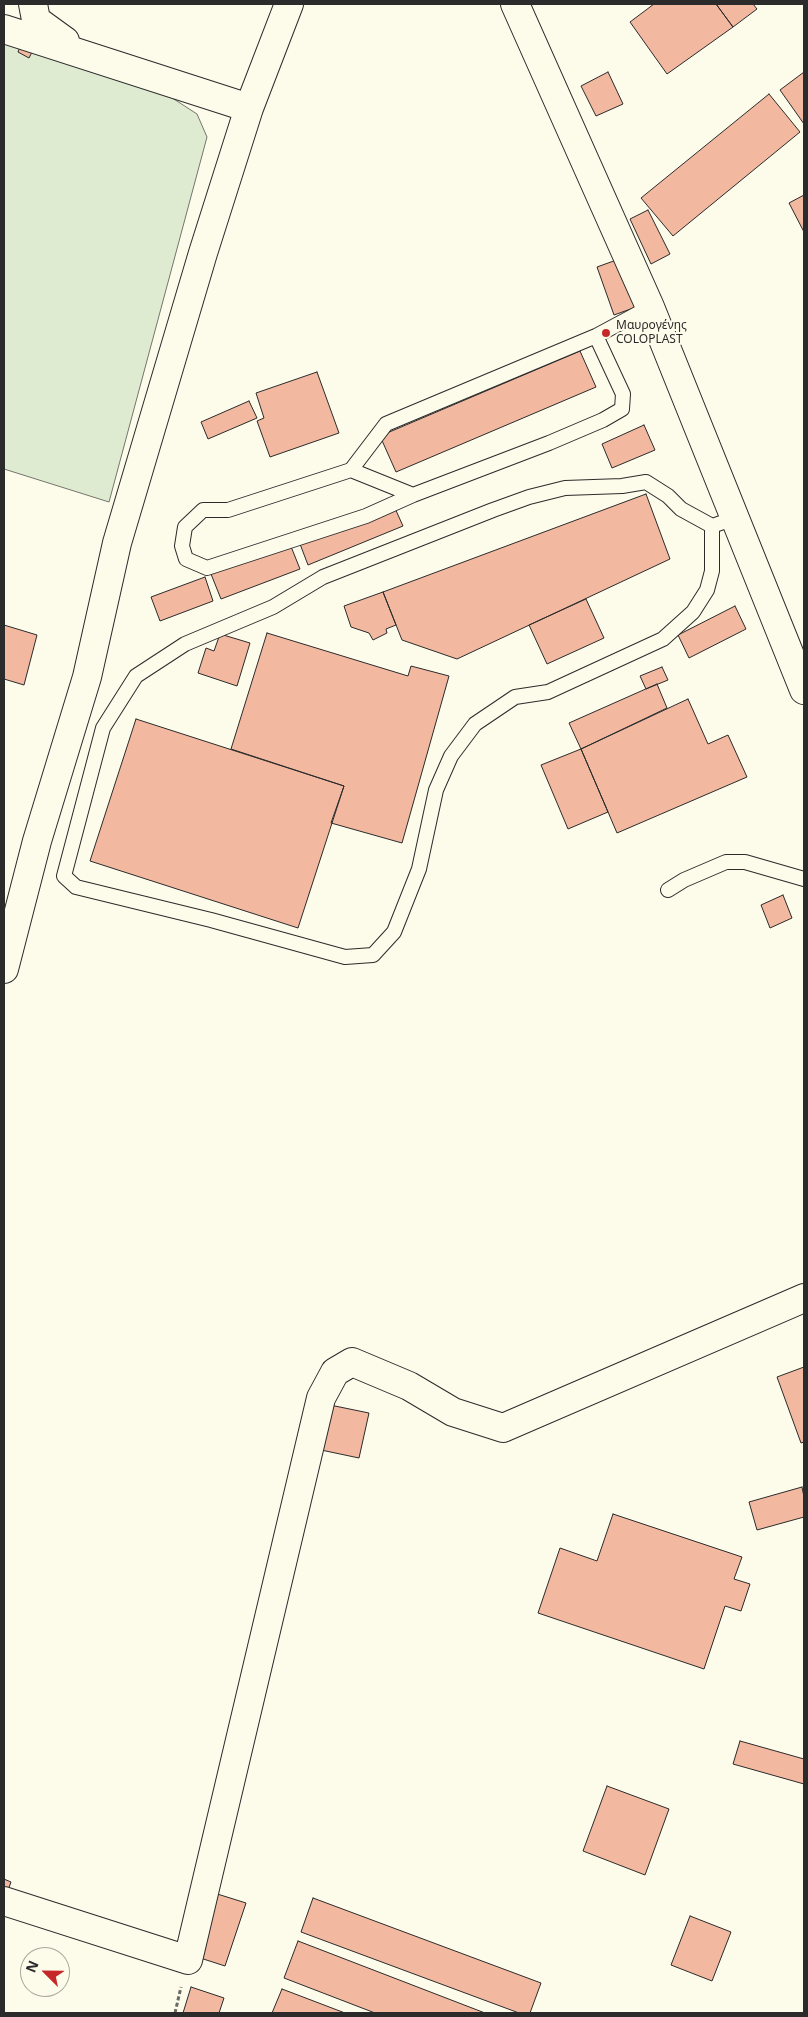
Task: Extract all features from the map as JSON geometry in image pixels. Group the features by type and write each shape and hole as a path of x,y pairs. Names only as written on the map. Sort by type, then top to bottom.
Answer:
{"street":[{"path":"33,4 36,20 84,55"},
{"path":"4,969 38,841 87,677 117,543 203,253 249,108 289,4"},
{"path":"515,4 650,307 724,522 804,690"},
{"path":"4,29 249,108"},
{"path":"4,1901 188,1960 321,1398 336,1372 352,1362 409,1386 454,1412 503,1428 804,1298"}],"lane":[{"path":"596,336 623,394 622,410 549,443 413,495 366,516 207,568 186,559 182,546 185,526 203,510 228,510 351,470 386,424 596,336 650,307"},
{"path":"351,470 413,495"},
{"path":"646,482 668,496 680,509 724,522 707,590 692,612 663,639 548,692 515,697 476,724 451,756 436,790 419,869 394,932 373,955 345,957 211,920 76,887 64,876 104,728 136,676 185,644 272,607 323,577 493,510 529,497 566,488 622,486 646,482"},
{"path":"668,890 684,880 726,862 745,862 804,879"}],"green space":[{"path":"4,31 163,92 197,114 207,137 109,502 4,469"}],"building":[{"path":"654,4 716,4 733,27 667,74 630,22"},
{"path":"716,4 753,4 757,9 733,27"},
{"path":"23,40 35,46 29,58 18,52"},
{"path":"608,72 623,104 596,116 581,86"},
{"path":"804,72 804,124 780,90"},
{"path":"769,94 800,132 673,236 641,198"},
{"path":"804,195 804,232 789,203"},
{"path":"648,210 670,254 651,264 630,219"},
{"path":"622,258 639,306 614,315 597,267"},
{"path":"580,351 596,387 396,472 380,436"},
{"path":"317,372 339,433 270,457 257,421 264,418 256,393"},
{"path":"249,401 257,418 208,439 201,422"},
{"path":"644,425 655,450 612,468 602,444"},
{"path":"646,494 670,559 457,659 402,640 383,592"},
{"path":"394,506 403,526 308,565 300,544"},
{"path":"290,544 300,569 221,599 211,574"},
{"path":"205,577 213,601 160,621 151,597"},
{"path":"383,592 396,625 386,629 387,633 373,640 369,633 351,627 344,606"},
{"path":"586,599 604,638 547,664 529,625"},
{"path":"735,606 746,629 689,658 678,635"},
{"path":"4,625 37,635 24,685 4,679"},
{"path":"267,633 408,676 411,666 449,676 402,843 331,823 344,786 231,749"},
{"path":"220,634 250,643 237,686 198,673 206,648 214,651"},
{"path":"662,667 668,680 646,689 640,676"},
{"path":"657,684 667,708 581,749 569,723"},
{"path":"688,699 708,744 728,735 747,777 617,833 581,749"},
{"path":"136,719 344,786 298,928 90,861"},
{"path":"581,749 608,812 568,829 541,765"},
{"path":"783,895 792,918 770,928 761,905"},
{"path":"804,1367 804,1442 801,1443 777,1377"},
{"path":"330,1405 369,1413 359,1458 321,1450"},
{"path":"802,1487 804,1517 757,1530 749,1502"},
{"path":"613,1514 742,1557 734,1579 750,1584 741,1611 725,1606 704,1669 538,1613 560,1548 597,1561"},
{"path":"740,1741 804,1759 804,1784 733,1764"},
{"path":"607,1786 669,1809 645,1875 583,1851"},
{"path":"4,1879 11,1882 7,1893 4,1891"},
{"path":"211,1892 246,1903 225,1966 191,1955"},
{"path":"313,1898 541,1983 530,2013 519,2013 301,1932"},
{"path":"690,1916 731,1932 712,1981 671,1965"},
{"path":"298,1941 485,2013 375,2013 284,1978"},
{"path":"191,1987 224,1998 219,2013 183,2013"},
{"path":"282,1989 345,2013 272,2013"}],"place":[{"name":"Μαυρογένης COLOPLAST","path":"606,333"}]}
